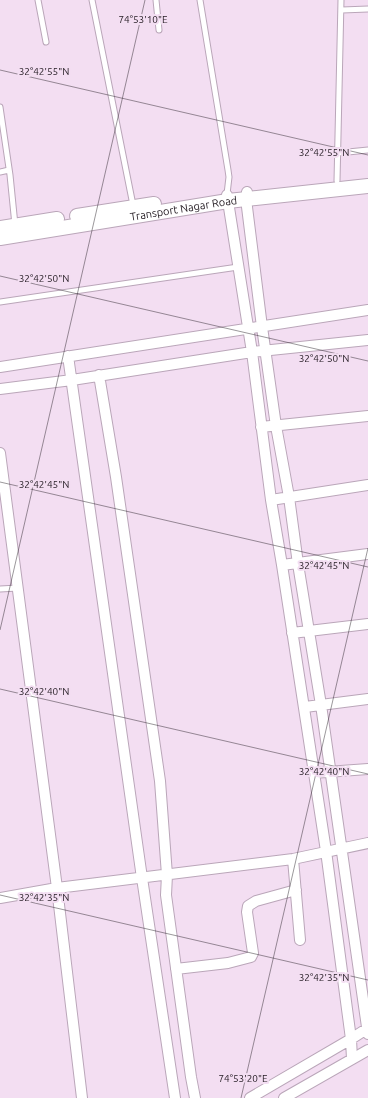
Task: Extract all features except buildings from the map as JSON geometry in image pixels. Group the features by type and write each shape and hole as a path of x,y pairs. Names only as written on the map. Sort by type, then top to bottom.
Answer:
{"main road":[{"name":"Transport Nagar Road","path":"0,238 227,198 368,177"},
{"name":"Transport Nagar Road","path":"247,195 368,186"},
{"name":"Transport Nagar Road","path":"0,228 134,206 227,198"}],"street":[{"path":"247,195 262,327 276,426 289,497 298,564 321,705 368,1030 250,1098"},
{"path":"227,198 252,352 271,500 326,851 351,1040 352,1059"},
{"path":"0,367 368,310"},
{"path":"0,389 72,380 266,350 368,340"},
{"path":"68,356 142,878 175,1098"},
{"path":"99,375 116,477 160,781 167,875 166,895 195,1098"},
{"path":"261,427 368,416"},
{"path":"0,460 57,888 82,1098"},
{"path":"271,500 368,485"},
{"path":"282,565 368,554"},
{"path":"292,633 368,624"},
{"path":"304,707 368,699"},
{"path":"313,774 331,771 368,769"},
{"path":"0,898 57,888 293,859 368,843"},
{"path":"293,859 300,940"},
{"path":"176,970 228,963 251,957 253,953 247,912 248,906 256,901 296,890"},
{"path":"284,1098 368,1050"}],"lane":[{"path":"38,0 46,42"},
{"path":"92,0 134,206"},
{"path":"156,0 159,30"},
{"path":"200,0 229,177 227,198"},
{"path":"337,181 342,0"},
{"path":"342,10 368,9"},
{"path":"0,107 15,225"},
{"path":"338,153 368,150"},
{"path":"0,172 9,170"},
{"path":"0,302 238,267"},
{"path":"0,589 18,588"}]}
